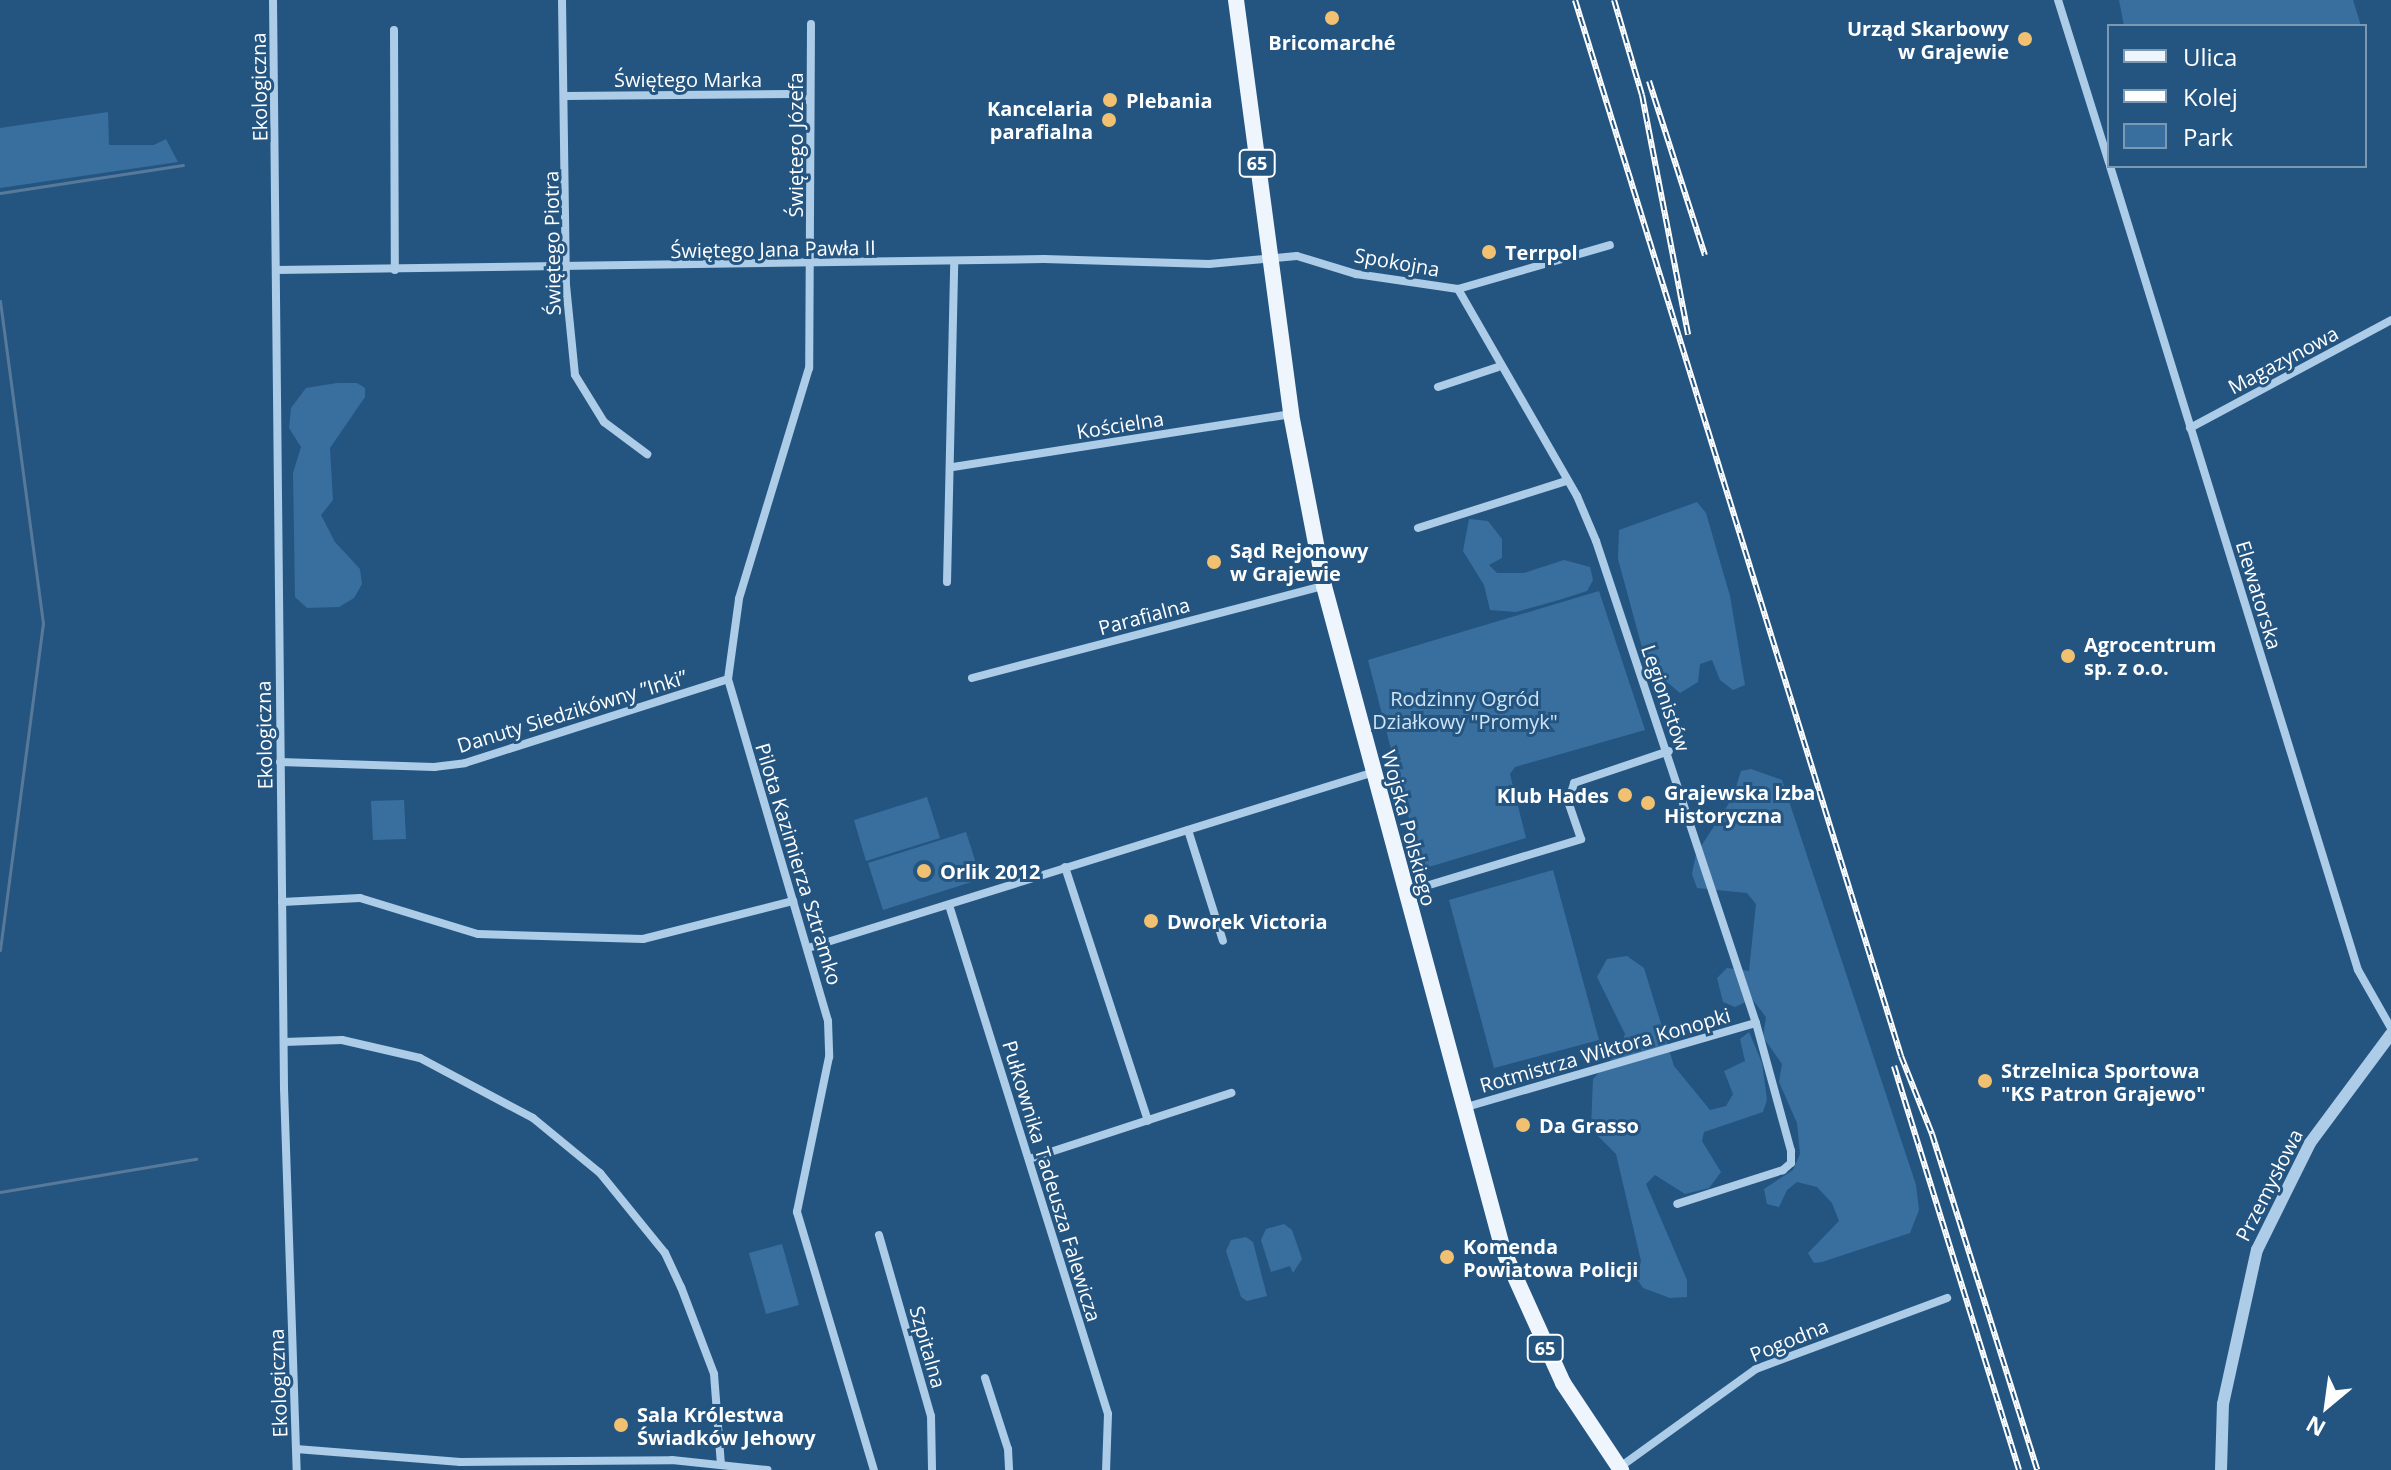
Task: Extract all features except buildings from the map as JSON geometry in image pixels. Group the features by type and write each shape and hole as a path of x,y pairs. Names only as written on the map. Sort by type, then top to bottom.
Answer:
{"main road":[{"name":"Wojska Polskiego","path":"1236,0 1291,414 1324,586 1462,1108 1503,1250 1563,1383 1620,1469"}],"street":[{"name":"Ekologiczna","path":"273,0 284,1042 297,1470"},
{"name":"Świętego Piotra","path":"562,0 567,266 577,380 611,431 647,454"},
{"name":"Elewatorska","path":"2058,0 2107,159"},
{"name":"Świętego Józefa","path":"811,24 813,266"},
{"path":"394,30 395,270"},
{"name":"Świętego Marka","path":"565,96 793,94 810,101"},
{"name":"Elewatorska","path":"2110,168 2358,970 2391,1031"},
{"name":"Spokojna","path":"1270,256 1309,257 1356,274 1458,289 1610,245"},
{"name":"Świętego Jana Pawła II","path":"276,270 813,266 1144,259 1209,264 1270,256"},
{"path":"947,582 953,467 954,262"},
{"name":"Pilota Kazimierza Sztramko","path":"813,266 809,368 739,599 728,679 808,948 830,1045 797,1212 874,1470"},
{"name":"Legionistów","path":"1458,289 1498,367 1566,481 1596,541 1669,751 1756,1023 1791,1163 1677,1204"},
{"name":"Magazynowa","path":"2190,428 2391,320"},
{"path":"1438,387 1498,367"},
{"name":"Kościelna","path":"953,467 1291,414"},
{"path":"1418,528 1566,481"},
{"name":"Parafialna","path":"972,678 1324,586"},
{"name":"Danuty Siedzikówny ”Inki”","path":"280,762 434,767 465,763 728,679"},
{"path":"1405,893 1581,839 1568,802 1574,783 1669,751"},
{"path":"808,948 1374,772"},
{"path":"1188,830 1223,941"},
{"path":"1065,867 1148,1121"},
{"path":"282,902 360,898 478,934 643,939 793,901"},
{"name":"Pułkownika Tadeusza Falewicza","path":"949,905 1108,1414 1106,1470"},
{"name":"Rotmistrza Wiktora Konopki","path":"1462,1108 1756,1023"},
{"name":"Przemysłowa","path":"2221,1470 2223,1404 2257,1250 2310,1143 2391,1031"},
{"path":"284,1042 366,1043 429,1062 533,1118 600,1173 665,1253 681,1287 714,1374 721,1464"},
{"path":"1029,1159 1231,1093"},
{"name":"Szpitalna","path":"879,1235 931,1416 932,1470"},
{"name":"Pogodna","path":"1620,1469 1756,1369 1947,1298"},
{"path":"985,1378 1008,1449 1009,1470"},
{"path":"296,1449 460,1462 721,1464 767,1470"}],"green space":[{"path":"2119,0 2353,0 2360,24 2124,24"},
{"path":"108,112 109,145 154,145 166,139 178,162 0,188 0,128"},
{"path":"357,383 365,388 365,397 330,448 333,500 321,515 335,542 360,569 362,584 354,598 339,607 307,608 295,597 293,473 301,447 289,428 291,408 306,388"},
{"path":"1697,502 1706,513 1730,596 1745,685 1733,690 1720,680 1712,660 1700,664 1698,682 1680,693 1655,672 1643,651 1618,559 1619,530"},
{"path":"1469,519 1488,521 1502,539 1502,558 1489,565 1497,573 1524,573 1564,560 1590,567 1593,580 1587,591 1516,612 1490,610 1484,585 1463,551"},
{"name":"Rodzinny Ogród Działkowy \"Promyk\"","path":"1599,591 1645,730 1515,767 1510,774 1526,838 1422,869 1368,660"},
{"path":"1751,769 1782,780 1916,1185 1919,1210 1910,1233 1822,1262 1814,1263 1808,1253 1839,1221 1832,1203 1817,1187 1797,1182 1787,1190 1779,1207 1767,1204 1764,1189 1793,1170 1800,1154 1797,1123 1779,1082 1782,1064 1763,1037 1766,1017 1752,999 1735,1007 1723,1002 1717,978 1727,968 1749,971 1756,904 1747,893 1697,888 1692,874 1696,854 1733,797 1741,771"},
{"path":"927,797 940,838 866,861 854,820"},
{"path":"404,800 406,839 373,840 371,801"},
{"name":"Orlik 2012","path":"966,832 981,879 883,910 868,863"},
{"path":"1553,870 1599,1040 1494,1068 1449,900"},
{"path":"1627,956 1644,968 1674,1066 1710,1110 1726,1106 1733,1094 1724,1071 1745,1061 1740,1039 1749,1032 1762,1063 1767,1100 1763,1112 1704,1132 1702,1141 1721,1172 1709,1188 1685,1194 1655,1175 1646,1184 1687,1280 1687,1297 1670,1298 1643,1288 1637,1279 1641,1261 1616,1154 1591,1129 1593,1079 1619,1051 1625,1034 1597,977 1607,959"},
{"path":"1284,1224 1292,1230 1302,1259 1293,1273 1290,1266 1271,1272 1261,1240 1266,1229"},
{"path":"1246,1237 1253,1242 1267,1296 1247,1301 1241,1297 1226,1251 1231,1240"},
{"path":"782,1244 799,1305 766,1314 749,1253"}],"waterway":[{"path":"0,193 183,165"},
{"path":"0,301 43,623 0,950"},
{"path":"0,1192 196,1159"}],"railway":[{"path":"1575,0 1901,1056 1932,1134 2037,1470"},
{"path":"1614,0 1642,95 1688,335"},
{"path":"1649,81 1705,255"},
{"path":"1894,1066 2019,1470"}],"place":[{"name":"Bricomarché","path":"1332,18"},
{"name":"Urząd Skarbowy w Grajewie","path":"2025,39"},
{"name":"Plebania","path":"1110,100"},
{"name":"Kancelaria parafialna","path":"1109,120"},
{"name":"Terrpol","path":"1489,252"},
{"name":"Sąd Rejonowy w Grajewie","path":"1214,562"},
{"name":"Agrocentrum sp. z o.o.","path":"2068,656"},
{"name":"Klub Hades","path":"1625,795"},
{"name":"Grajewska Izba Historyczna","path":"1648,803"},
{"name":"Orlik 2012","path":"924,871"},
{"name":"Dworek Victoria","path":"1151,921"},
{"name":"Strzelnica Sportowa \"KS Patron Grajewo\"","path":"1985,1081"},
{"name":"Da Grasso","path":"1523,1125"},
{"name":"Komenda Powiatowa Policji","path":"1447,1257"},
{"name":"Sala Królestwa Świadków Jehowy","path":"621,1425"}]}
